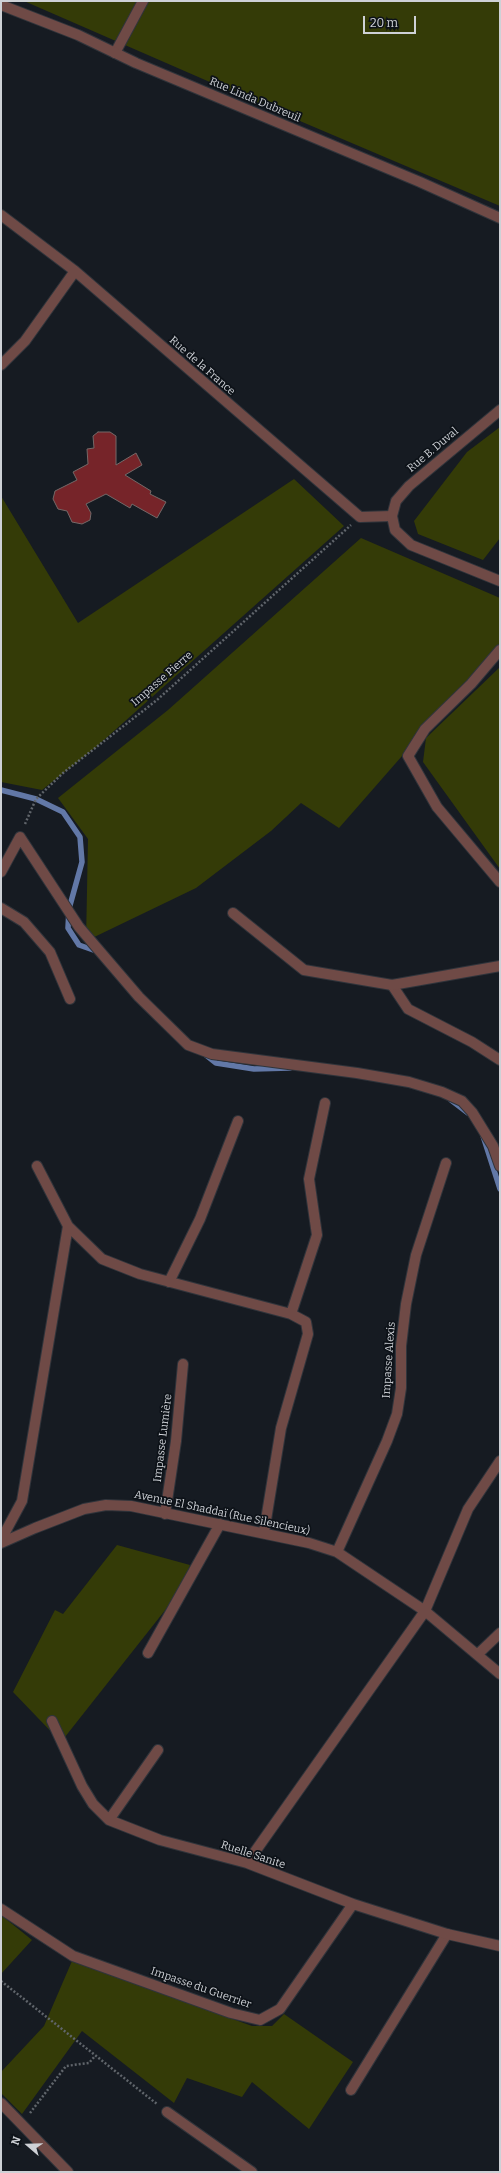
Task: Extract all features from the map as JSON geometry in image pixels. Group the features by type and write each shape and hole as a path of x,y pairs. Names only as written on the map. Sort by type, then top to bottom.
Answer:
{"street":[{"path":"115,53 144,1"},
{"name":"Rue Linda Dubreuil","path":"1,5 78,35 115,53 500,218"},
{"name":"Rue de la France","path":"1,215 75,271 360,517"},
{"path":"1,365 25,341 75,271"},
{"name":"Rue B. Duval","path":"392,516 396,501 409,486 500,410"},
{"path":"360,517 392,516 395,530 411,545 500,581"},
{"path":"500,650 471,684 425,729 408,756 437,807 500,882"},
{"path":"1,872 20,836 79,927 139,996 188,1045 212,1054 357,1073 409,1082 442,1092 462,1101 472,1112 493,1146 500,1166"},
{"path":"1,908 24,922 50,952 70,999"},
{"path":"233,913 304,970 392,985 500,966"},
{"path":"392,985 408,1009 472,1042 500,1060"},
{"path":"291,1314 317,1235 309,1179 325,1103"},
{"path":"169,1282 200,1219 238,1122"},
{"name":"Impasse Alexis","path":"337,1552 387,1441 396,1414 401,1388 401,1346 409,1290 416,1255 446,1163"},
{"path":"37,1166 68,1226 102,1258 140,1274 291,1314 306,1322 308,1334 281,1428 264,1532"},
{"path":"1,1540 22,1501 68,1226"},
{"name":"Impasse Lumière","path":"165,1514 176,1441 183,1364"},
{"path":"247,1863 425,1611 468,1509 500,1461"},
{"name":"Avenue El Shaddaï (Rue Silencieux)","path":"1,1544 35,1528 91,1508 106,1506 131,1506 165,1514 264,1532 310,1543 337,1552 425,1611 500,1674"},
{"path":"148,1653 220,1524"},
{"path":"478,1654 500,1633"},
{"name":"Ruelle Sanite","path":"52,1721 82,1786 93,1804 109,1820 160,1840 247,1863 353,1904 447,1934 500,1946"},
{"path":"109,1820 158,1750"},
{"name":"Impasse du Guerrier","path":"1,1909 73,1956 231,2012 260,2020 280,2009 353,1904"},
{"path":"351,2090 447,1934"},
{"path":"1,2103 68,2172"},
{"path":"167,2112 252,2172"}],"path":[{"name":"Impasse Pierre","path":"20,836 36,799 63,773 157,700 360,517"},
{"path":"1,1981 167,2112"},
{"path":"22,2124 66,2066 89,2063 95,2056"}],"green space":[{"path":"24,1 500,1 500,206 274,110"},
{"path":"500,427 500,538 483,560 418,534 414,521 467,452"},
{"path":"294,479 344,526 96,747 42,790 1,782 1,496 78,623"},
{"path":"361,538 500,598 500,644 339,828 301,803 271,831 196,888 86,941 88,839 58,798 168,710"},
{"path":"500,667 500,869 423,762 426,738"},
{"path":"117,1545 190,1565 181,1590 61,1742 13,1692 55,1610 63,1614"},
{"path":"1,1915 32,1940 1,1974"},
{"path":"72,1961 252,2026 272,2026 284,2014 353,2062 309,2129 252,2082 242,2097 187,2078 174,2103 82,2031 22,2114 1,2093 1,2072 44,2026"}],"building":[{"path":"98,432 110,432 116,436 116,465 136,453 142,465 125,475 151,491 150,494 166,502 157,518 132,504 130,508 106,494 86,504 91,513 90,520 82,524 72,522 67,511 58,509 53,499 55,491 77,480 73,472 88,464 87,449 94,448 93,436"}],"waterway":[{"path":"1,790 36,799 63,812 80,837 82,862 69,909 68,928 79,945 99,952"},
{"path":"206,1055 216,1063 254,1069 290,1068"},
{"path":"451,1100 468,1113"},
{"path":"483,1136 500,1189"}]}
